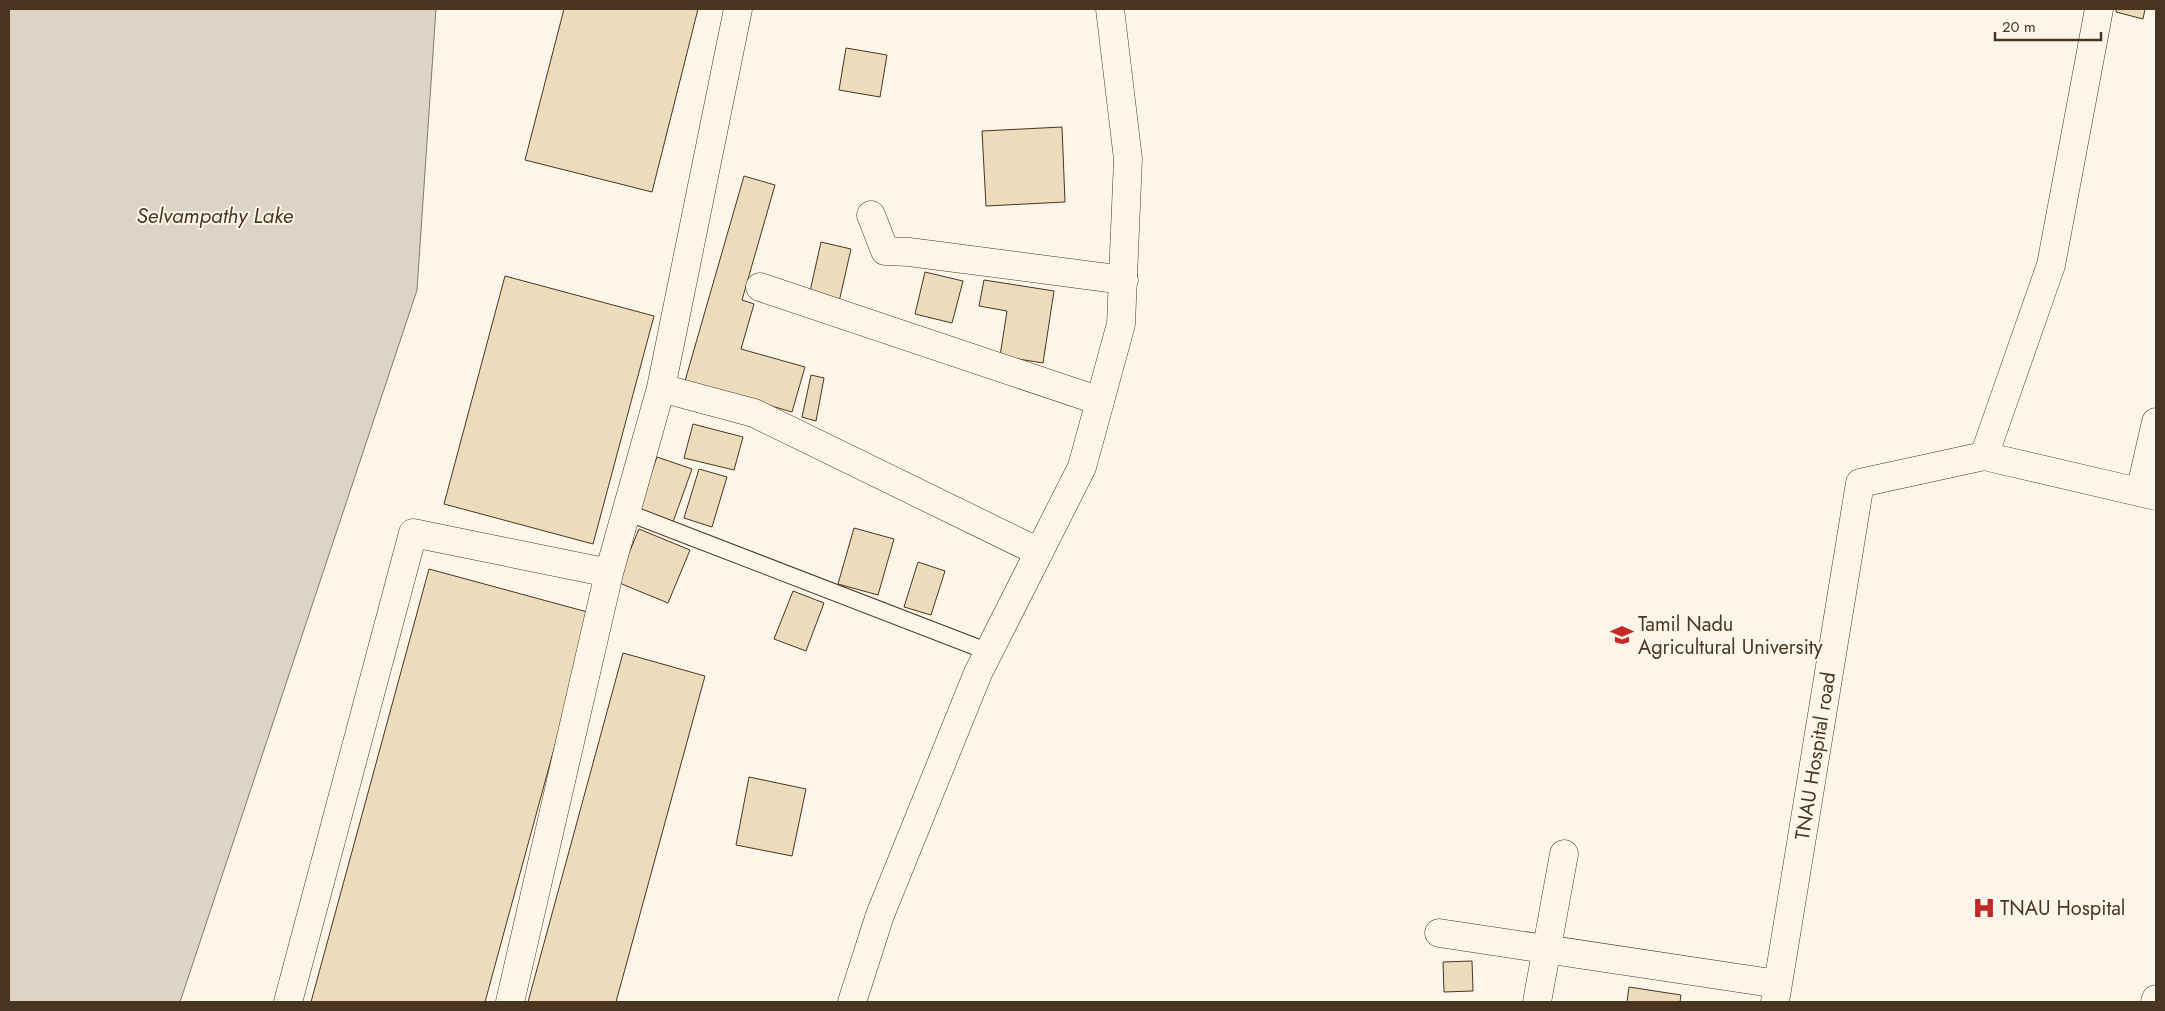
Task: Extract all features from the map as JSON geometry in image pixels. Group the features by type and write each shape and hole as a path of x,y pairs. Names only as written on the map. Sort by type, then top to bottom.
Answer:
{"street":[{"path":"510,1002 609,573 661,388 738,9"},
{"path":"852,1002 880,915 978,674 1082,467 1121,324 1128,159 1110,9"},
{"path":"1984,456 2051,266 2099,9"},
{"path":"871,215 885,251 909,252 1124,280"},
{"path":"760,287 1100,401"},
{"path":"661,388 754,414 1039,552"},
{"path":"2148,494 2156,422"},
{"name":"TNAU Hospital road","path":"1776,993 1860,483 1984,456 2148,494"},
{"path":"288,1002 413,533 609,573"},
{"path":"1537,1002 1564,854"},
{"path":"1439,933 1547,950 1776,993"}],"lane":[{"path":"626,512 988,652"}],"water":[{"name":"Selvampathy Lake","path":"9,9 436,9 417,290 180,1002 9,1002"}],"building":[{"path":"564,9 698,9 652,192 525,160"},
{"path":"2116,9 2145,9 2143,19 2116,12"},
{"path":"846,48 887,55 880,97 839,90"},
{"path":"1062,127 1065,202 986,206 982,131"},
{"path":"744,176 775,185 742,300 754,304 741,349 805,367 792,412 685,381"},
{"path":"821,242 851,249 839,302 809,296"},
{"path":"925,272 963,281 952,323 915,314"},
{"path":"505,276 654,316 593,544 444,504"},
{"path":"984,280 1054,291 1043,363 1000,356 1007,311 979,306"},
{"path":"811,375 824,378 816,421 802,417"},
{"path":"693,424 743,437 734,470 684,458"},
{"path":"657,457 692,469 673,522 638,509"},
{"path":"699,469 727,477 712,527 684,518"},
{"path":"854,528 894,539 878,595 838,584"},
{"path":"639,529 690,550 668,603 617,582"},
{"path":"918,562 945,571 931,615 904,607"},
{"path":"429,569 591,613 485,1002 311,1002"},
{"path":"793,591 824,603 806,651 774,639"},
{"path":"623,653 705,676 616,1002 528,1002"},
{"path":"749,777 806,789 792,856 736,845"},
{"path":"1472,961 1473,991 1444,992 1443,962"},
{"path":"1629,987 1681,995 1680,1002 1627,1002"}],"place":[{"name":"Tamil Nadu Agricultural University","path":"1622,635"},
{"name":"TNAU Hospital","path":"1984,908"}]}
